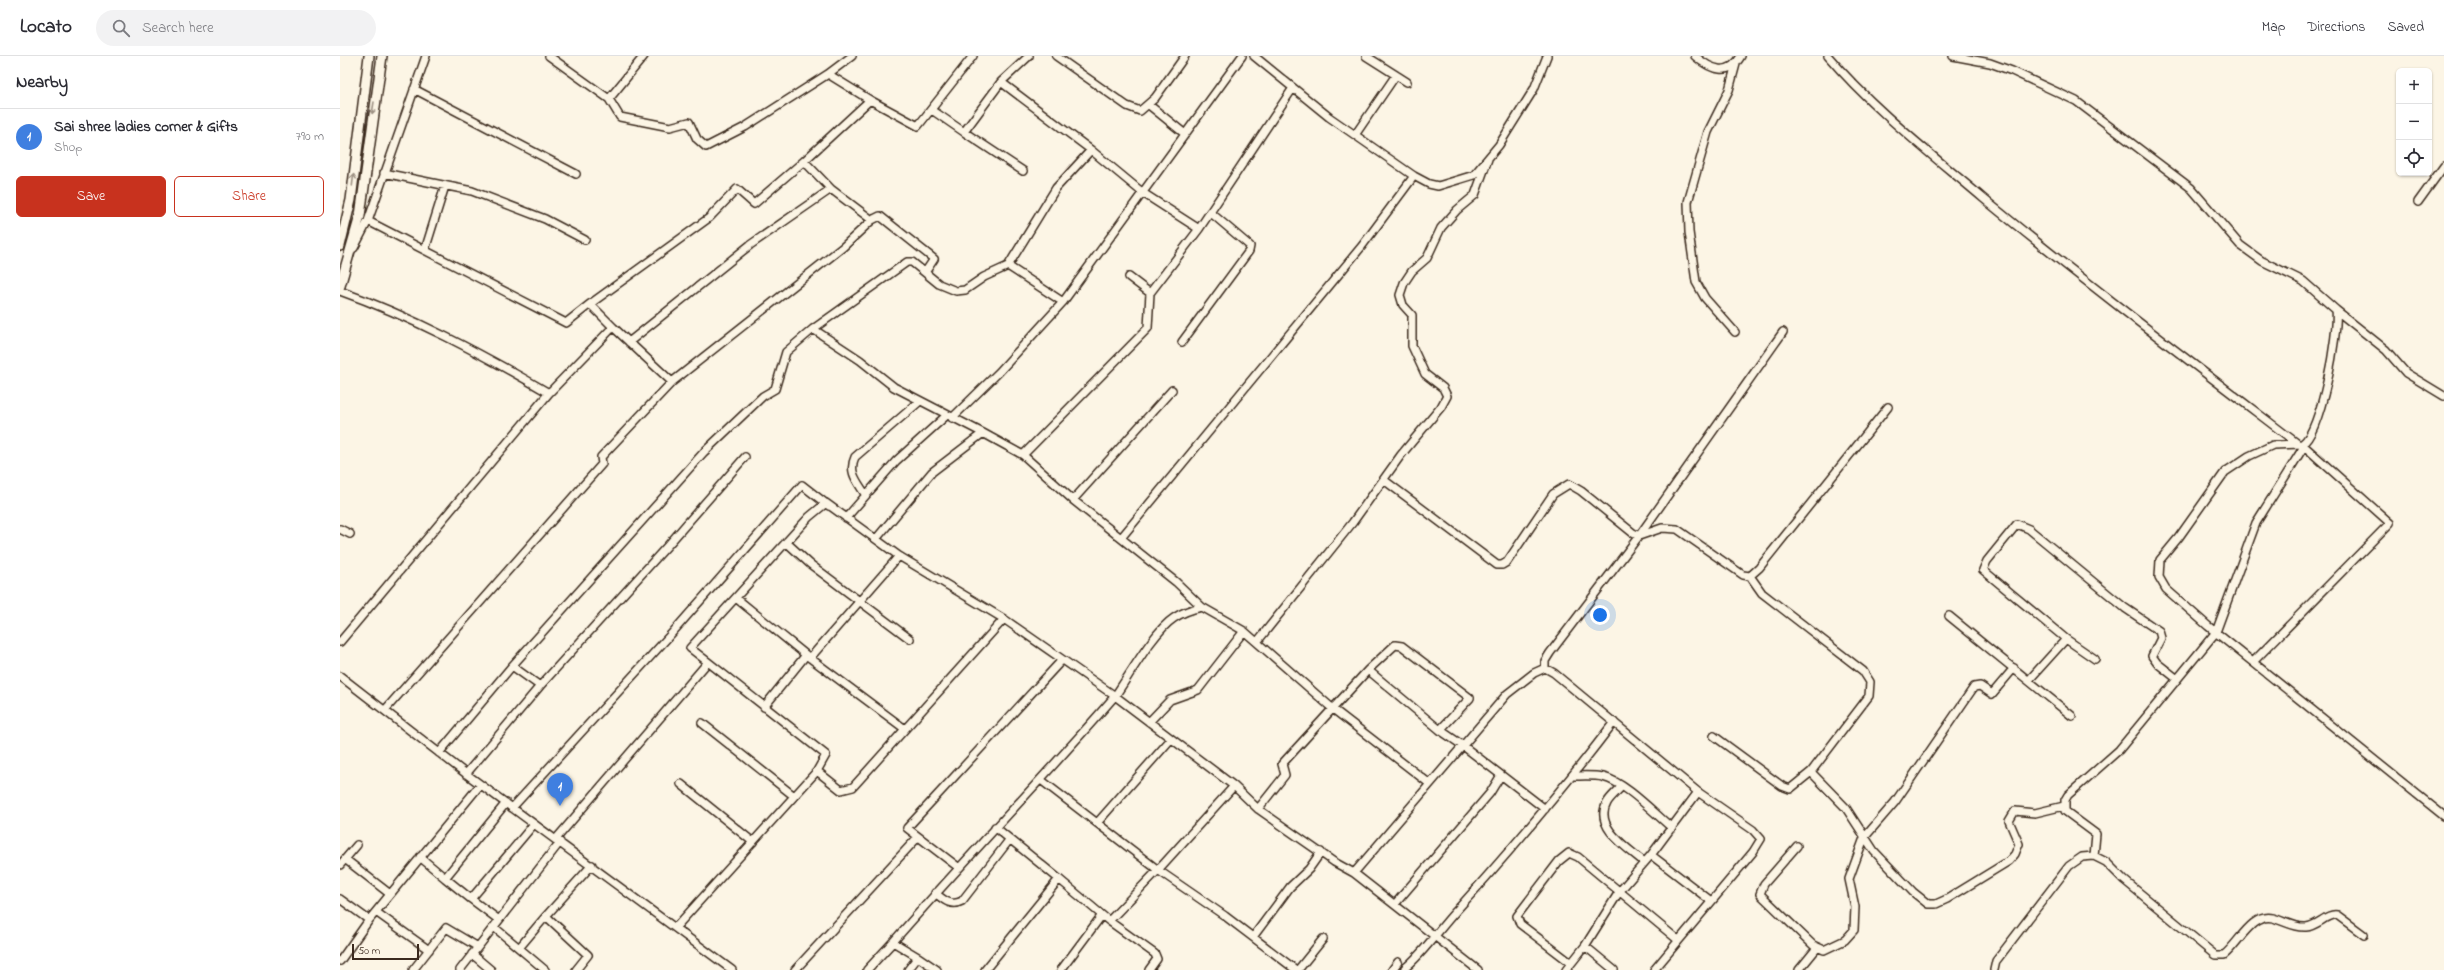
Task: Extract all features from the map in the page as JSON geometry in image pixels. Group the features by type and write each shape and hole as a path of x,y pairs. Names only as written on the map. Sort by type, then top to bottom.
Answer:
{"street":[{"path":"340,246 350,200 369,56"},
{"path":"340,286 360,216 382,56"},
{"path":"348,258 368,221 426,56"},
{"path":"549,56 609,99 620,117 670,127 689,122 697,139 706,147 745,127 828,74 852,56"},
{"path":"609,99 644,56"},
{"path":"828,74 870,100 918,126 973,56"},
{"path":"964,132 1001,82 1029,56"},
{"path":"1056,56 1127,106 1140,111 1148,105 1185,56"},
{"path":"846,518 865,494 896,461 950,417 999,372 1063,302 1242,56"},
{"path":"1254,56 1355,135 1414,176 1433,186 1449,184 1474,175 1488,159 1534,89 1547,56"},
{"path":"1366,56 1407,82"},
{"path":"1695,56 1704,64 1722,70 1736,64"},
{"path":"1735,332 1705,298 1696,282 1689,232 1688,202 1708,132 1729,90 1736,64 1741,56"},
{"path":"1828,56 1851,82 1894,124 2040,245 2300,444 2390,523 2253,662"},
{"path":"1953,56 1990,63 2012,71 2076,101 2191,188 2240,245 2262,261 2303,281 2336,310 2386,350 2406,373 2444,396"},
{"path":"1355,135 1396,75"},
{"path":"366,78 378,81"},
{"path":"1001,82 1091,150 1143,193 1199,229"},
{"path":"1022,455 1148,328 1150,293 1199,229 1293,88"},
{"path":"414,90 576,174"},
{"path":"368,221 566,323 709,218 737,189 754,204 804,161 870,100"},
{"path":"1148,105 1185,134"},
{"path":"932,110 1023,171"},
{"path":"439,753 512,666 704,452 763,396 775,389 786,352 813,329 901,264 912,262 926,271 939,284 956,291 965,290 984,277 1008,266 1056,188 1091,150"},
{"path":"1257,642 1384,480 1401,455 1441,407 1447,396 1443,388 1425,374 1410,339 1414,325 1412,315 1403,304 1400,294 1404,283 1412,271 1428,258 1441,228 1457,210 1475,195 1488,159"},
{"path":"804,161 831,189 872,220"},
{"path":"2418,202 2444,166"},
{"path":"384,173 472,191 545,219 585,240"},
{"path":"1122,538 1362,246 1414,176"},
{"path":"425,250 445,186"},
{"path":"629,342 750,245 831,189"},
{"path":"1182,342 1249,251 1250,246 1210,212"},
{"path":"385,710 602,464 602,457 606,451 672,382 843,247 872,220 880,216 934,259 926,271"},
{"path":"1008,266 1063,302"},
{"path":"1129,277 1150,293"},
{"path":"340,291 385,307 500,365 549,393"},
{"path":"590,304 672,382"},
{"path":"2336,310 2337,323 2326,385 2315,425 2309,437 2300,444 2273,445 2249,456 2225,472 2212,488 2179,537 2160,560 2159,577 2166,589 2216,632 2444,816"},
{"path":"340,642 549,393 614,327"},
{"path":"813,329 860,360 894,387 1022,455 1073,500 1176,582 1202,607 1244,631 1332,709 1430,784"},
{"path":"1545,668 1545,661 1550,653 1639,536 1783,332"},
{"path":"1073,500 1172,390"},
{"path":"865,494 854,477 852,470 855,456 920,401"},
{"path":"1750,576 1759,568 1888,407"},
{"path":"876,539 932,472 983,433"},
{"path":"2094,856 2096,834 2069,815 2064,806 2065,800 2074,788 2119,750 2176,678 2216,632 2256,523 2303,448 2300,444"},
{"path":"466,774 540,686 669,544 745,457"},
{"path":"1384,480 1497,565 1502,565 1507,562 1554,494 1569,484 1581,491 1639,536"},
{"path":"512,808 672,633 802,485 899,556 1004,619 1115,696 1234,786 1258,809 1322,852 1334,862 1354,873 1478,970"},
{"path":"676,927 817,771 826,755 690,648 809,517 826,503 829,506"},
{"path":"2095,659 2066,639 1982,570 1987,561 2017,524 2029,529 2125,608 2159,631 2161,638 2152,656 2156,663 2176,678"},
{"path":"1639,536 1662,528 1677,529 1743,575 1750,576 1762,593 1848,658 1863,671 1870,682 1869,696 1863,705 1810,772 1793,788 1786,788 1714,736"},
{"path":"340,529 350,534"},
{"path":"786,542 810,564 910,639"},
{"path":"764,707 899,556"},
{"path":"736,598 808,657 905,729"},
{"path":"867,970 958,867 1041,780 1115,696 1157,636 1173,618 1188,610 1202,607"},
{"path":"1949,616 2072,716"},
{"path":"817,771 841,790 853,787 1004,619"},
{"path":"1149,722 1170,700 1198,690 1244,631"},
{"path":"2029,680 2066,639"},
{"path":"1258,809 1285,775 1282,764 1368,670 1395,645 1402,646 1470,698 1440,730"},
{"path":"958,867 907,828 1062,660"},
{"path":"460,970 558,841 708,662"},
{"path":"512,666 540,686"},
{"path":"1545,668 1554,673 1698,792 1753,830 1761,839 1753,852 1654,970"},
{"path":"1354,873 1507,694 1534,673 1545,668"},
{"path":"1797,846 1764,884 1760,894 1817,948 1824,950 1836,946 1846,940 1854,930 1855,908 1849,879 1864,838 1895,802 1974,687 1980,686 1992,694 2014,668"},
{"path":"1368,670 1440,730 1546,809"},
{"path":"340,676 466,774 592,865 732,970"},
{"path":"1405,968 1414,960 1433,936 1546,809 1614,722"},
{"path":"702,723 794,796"},
{"path":"1098,823 1171,739"},
{"path":"1810,772 1846,808 1864,838 1913,892 1928,904 1936,904 1992,873 2015,854 2019,844 2009,821 2012,814 2018,810 2041,812 2064,806"},
{"path":"1395,904 1490,793 1500,775"},
{"path":"1572,776 1603,777 1622,786 1672,828"},
{"path":"1041,780 1158,870 1297,970 1323,939"},
{"path":"341,956 480,784"},
{"path":"681,784 753,842"},
{"path":"1109,921 1158,870 1234,786"},
{"path":"1622,786 1606,804 1604,812 1607,827 1612,834 1644,862"},
{"path":"1566,970 1585,946 1619,892 1651,855 1698,792"},
{"path":"445,878 506,803"},
{"path":"471,899 534,824"},
{"path":"995,827 1109,921 1155,954 1157,958 1149,970"},
{"path":"795,970 918,837"},
{"path":"935,893 948,903 958,904 962,901 1010,839"},
{"path":"356,845 342,862 390,894"},
{"path":"1253,937 1290,887 1309,869 1322,852"},
{"path":"1571,963 1520,924 1517,916 1559,861 1570,853 1578,857 1678,940"},
{"path":"1651,855 1711,901"},
{"path":"1994,970 1996,961 2069,866 2082,857 2094,856 2106,862 2124,880 2215,955 2224,955 2256,920 2264,917 2306,927 2318,924 2334,915 2337,915 2364,935"},
{"path":"420,858 499,920"},
{"path":"519,948 592,865"},
{"path":"985,970 1059,879"},
{"path":"340,899 369,920"},
{"path":"376,912 429,950"},
{"path":"1061,970 1102,915"},
{"path":"546,916 588,955 576,970"},
{"path":"494,927 545,970"},
{"path":"413,970 446,928 478,947"},
{"path":"893,942 937,970"},
{"path":"1585,946 1614,970"},
{"path":"1799,970 1817,948"},
{"path":"472,954 491,970"},
{"path":"908,970 918,957"},
{"path":"1392,970 1398,962"}],"place":[{"name":"Sai shree ladies corner & Gifts","path":"560,806"}]}
